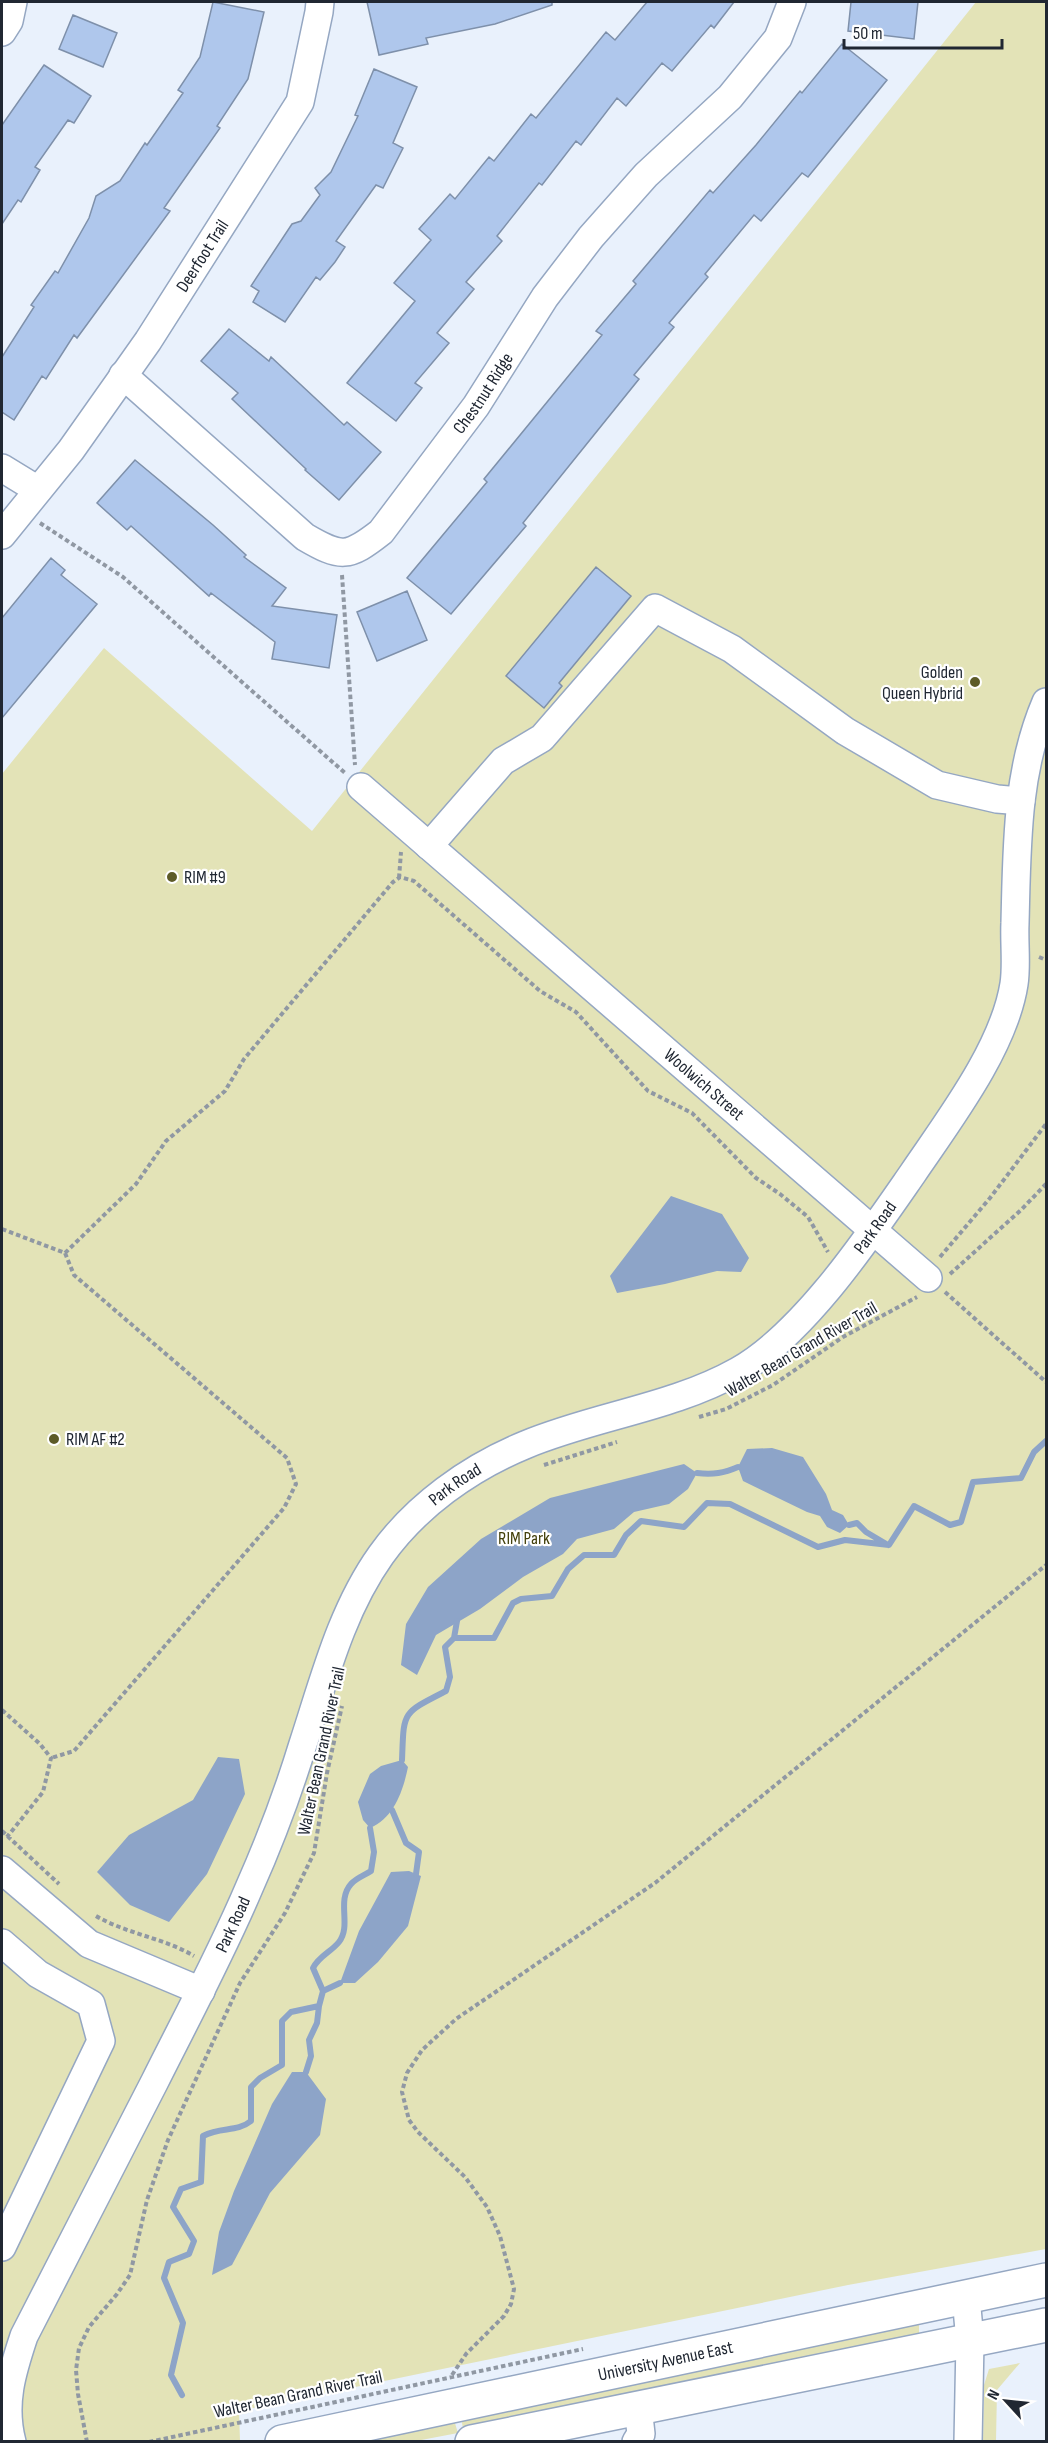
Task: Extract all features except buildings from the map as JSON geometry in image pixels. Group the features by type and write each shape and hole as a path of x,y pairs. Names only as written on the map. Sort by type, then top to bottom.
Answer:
{"main road":[{"name":"University Avenue East","path":"282,2442 1047,2280"},
{"path":"472,2442 1047,2325"}],"street":[{"path":"2,32 9,21 13,2"},
{"name":"Deerfoot Trail","path":"2,535 71,450 148,341 300,102 320,2"},
{"name":"Chestnut Ridge","path":"340,554 362,547 381,532 476,406 545,297 591,237 646,175 730,97 778,38 792,2"},
{"path":"123,375 305,537 340,554"},
{"path":"2,468 38,490"},
{"path":"429,846 503,761 542,738 655,608 732,649 845,730 937,785 997,799 1021,801"},
{"name":"Park Road","path":"12,2442 7,2402 12,2372 24,2336 201,1991 250,1888 292,1780 323,1681 357,1595 382,1553 406,1523 449,1488 488,1463 527,1444 654,1405 737,1371 761,1355 790,1329 872,1231 957,1109 997,1040 1014,985 1017,834 1022,781 1035,728 1047,702"},
{"name":"Woolwich Street","path":"359,785 933,1282"},
{"path":"2,1870 89,1944 201,1991"},
{"path":"2,1943 38,1974 91,2004 101,2041 2,2247"},
{"path":"966,2297 970,2341 968,2442"},
{"path":"636,2442 641,2434 638,2407"}],"path":[{"path":"40,523 123,577 359,785"},
{"path":"340,554 359,785"},
{"path":"65,1253 136,1184 166,1141 225,1091 243,1059 393,882 400,877 414,881 540,992 576,1012 648,1091 692,1113 756,1178 808,1217 826,1250 844,1266"},
{"path":"1047,1124 990,1198 939,1258 933,1282 1047,1382"},
{"name":"Walter Bean Grand River Trail","path":"694,1419 726,1409 773,1385 843,1337 933,1282 1021,1210 1047,1184"},
{"path":"2,1229 65,1253 74,1275 287,1458 296,1484 284,1508 74,1751 51,1758"},
{"path":"542,1466 618,1442"},
{"name":"Walter Bean Grand River Trail","path":"149,2442 452,2375 466,2354 504,2316 511,2304 514,2289 500,2236 487,2207 465,2176 418,2132 409,2120 402,2092 407,2073 422,2050 456,2019 655,1883 1047,1565"},
{"name":"Walter Bean Grand River Trail","path":"87,2442 78,2386 79,2348 89,2327 130,2275 147,2200 168,2140 240,1983 285,1913 314,1853 327,1773 343,1701"},
{"path":"2,1710 40,1744 51,1758"},
{"path":"8,1837 43,1792 51,1758"},
{"path":"2,1831 64,1888"},
{"path":"89,1910 97,1917 142,1937 177,1946 201,1960"}],"green space":[{"name":"RIM Park","path":"976,2 1046,2 1046,2249 848,2285 239,2411 240,2441 2,2441 2,774 104,648 312,831"},
{"path":"919,2320 919,2336 464,2433 461,2418"},
{"path":"1020,2363 997,2390 996,2441 983,2441 984,2385 989,2369"},
{"path":"454,2420 458,2433 416,2441 349,2442"}],"water":[{"path":"671,1196 722,1214 749,1258 741,1272 717,1271 617,1293 610,1276"},
{"path":"772,1448 803,1457 826,1494 832,1510 843,1515 849,1525 840,1533 827,1527 820,1516 743,1481 738,1467 747,1449"},
{"path":"684,1464 697,1473 688,1489 669,1504 634,1512 614,1529 577,1539 563,1554 523,1577 480,1609 436,1635 417,1675 401,1665 406,1624 428,1587 481,1539 550,1498"},
{"path":"218,1757 239,1759 245,1794 207,1874 169,1922 130,1905 97,1872 129,1835 193,1800"},
{"path":"402,1760 408,1767 396,1803 385,1818 370,1828 363,1820 358,1802 370,1774 381,1766"},
{"path":"409,1871 421,1876 408,1926 378,1962 355,1983 340,1983 359,1931 391,1872"},
{"path":"292,2072 306,2072 326,2099 320,2135 270,2193 232,2265 212,2275 219,2232 234,2191 272,2104"}],"waterway":[{"path":"402,1760 403,1732 408,1716 420,1705 446,1691 450,1677 445,1647 454,1638 494,1638 513,1603 521,1599 552,1596 568,1569 584,1555 614,1555 626,1535 641,1521 684,1527 707,1503 730,1504 818,1547 845,1540 889,1545 914,1506 950,1525 961,1522 973,1482 1021,1478 1034,1452 1046,1441"},
{"path":"697,1473 718,1473 738,1467"},
{"path":"849,1525 857,1523 866,1532 888,1545"},
{"path":"454,1638 457,1621"},
{"path":"392,1810 406,1843 419,1852 416,1874"},
{"path":"182,2395 171,2375 183,2323 164,2278 169,2262 189,2254 194,2241 173,2207 181,2189 201,2182 203,2136 240,2127 251,2121 251,2087 260,2078 282,2065 282,2021 291,2012 319,2006 323,1991 313,1968 343,1935 347,1891 353,1882 371,1871 374,1852 370,1828"},
{"path":"323,1991 340,1983"},
{"path":"306,2072 311,2056 309,2040 317,2023 319,2006"}],"place":[{"name":"Golden Queen Hybrid","path":"975,682"},
{"name":"RIM #9","path":"172,877"},
{"name":"RIM AF #2","path":"54,1439"}]}
